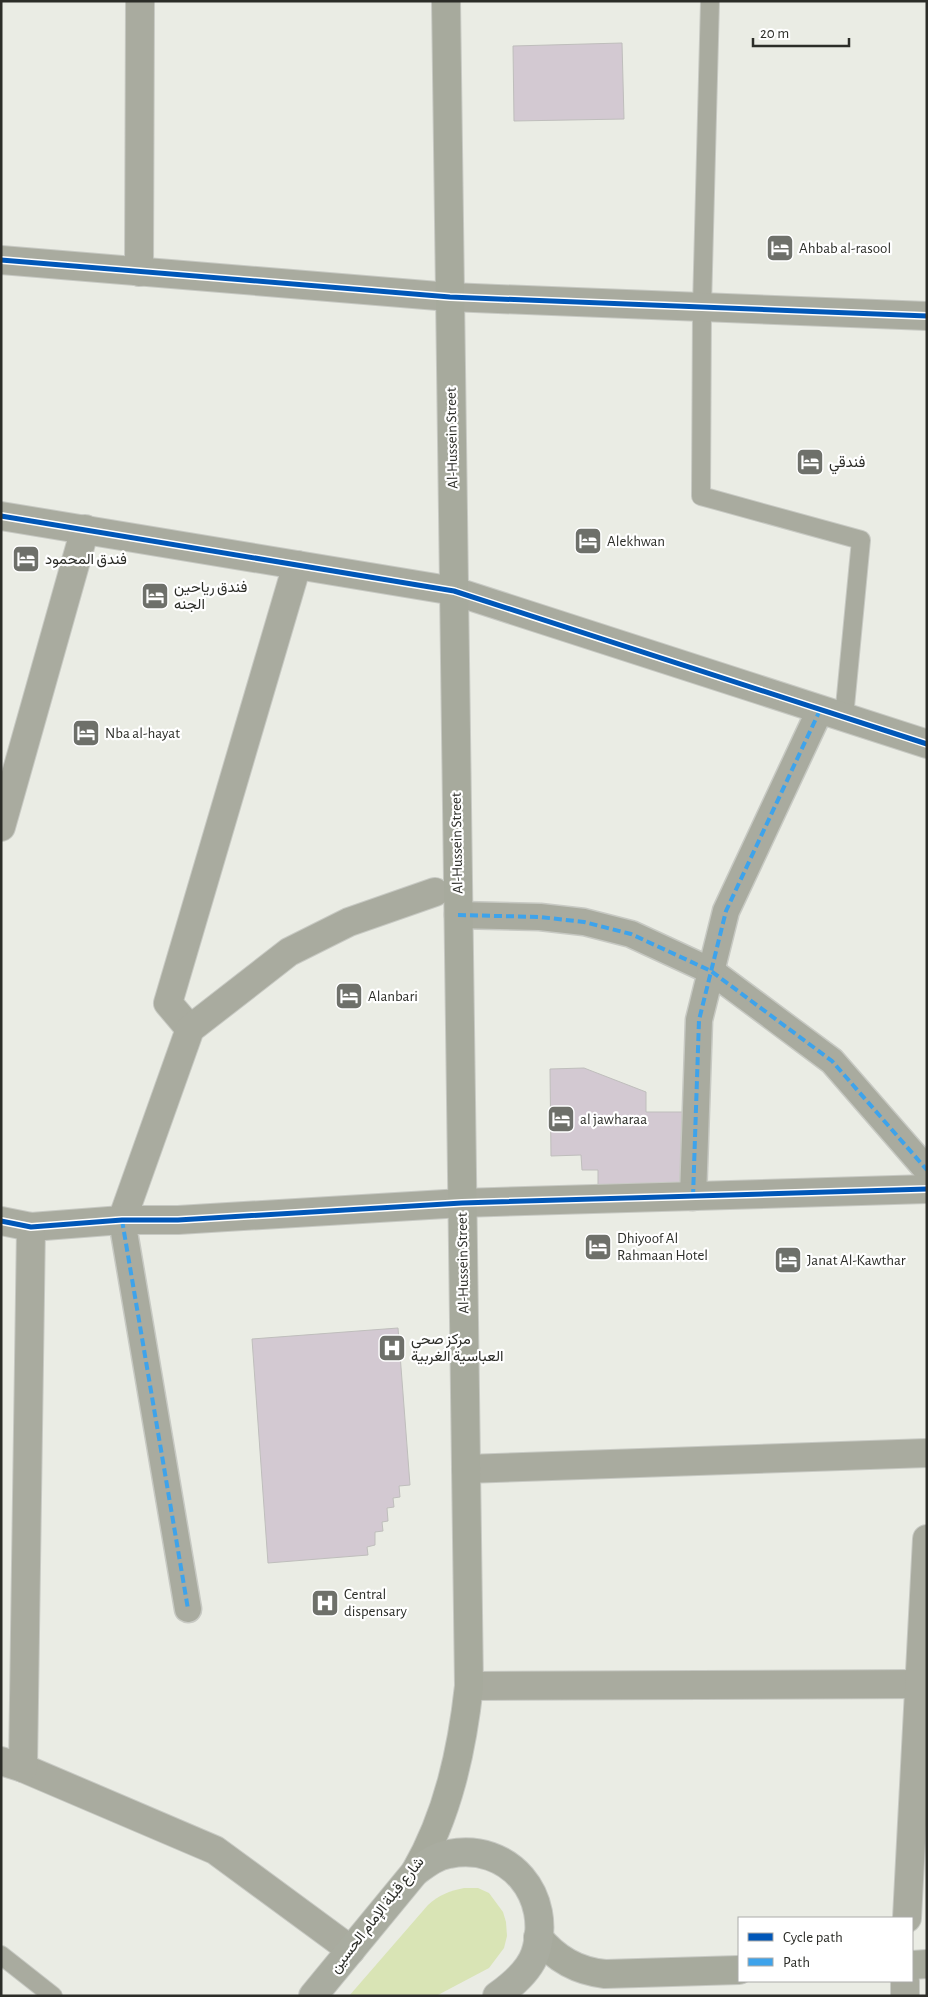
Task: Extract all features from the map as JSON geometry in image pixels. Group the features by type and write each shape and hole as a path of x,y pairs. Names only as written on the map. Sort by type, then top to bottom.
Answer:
{"main road":[{"name":"Al-Hussein Street","path":"446,1 469,1686"},
{"name":"شارع قبلة الإمام الحسين","path":"313,1996 415,1872 428,1849 449,1791 464,1725 469,1686"},
{"path":"415,1872 430,1861 447,1854 465,1852 484,1854 500,1860 515,1870 527,1884 535,1901 539,1918 538,1937 534,1955 526,1969 515,1982 496,1996"},
{"path":"538,1937 552,1953 564,1962 592,1972 605,1974 738,1970"},
{"path":"913,1965 927,1964"}],"street":[{"path":"139,272 140,1"},
{"path":"1,260 450,297 927,316"},
{"path":"1,516 454,592 927,744"},
{"path":"1,827 85,529"},
{"path":"190,1029 168,1003 297,565"},
{"path":"693,1197 700,1020 710,971 726,910 832,714"},
{"path":"188,1609 122,1220 190,1029 289,952 349,922 435,892"},
{"path":"458,915 540,916 584,922 631,934 710,971 832,1061 927,1170"},
{"path":"1,1221 31,1227 122,1220 178,1220 462,1203 927,1189"},
{"path":"31,1227 12,1765 215,1850 351,1950"},
{"path":"466,1469 927,1453"},
{"path":"907,1917 922,1684 927,1539"},
{"path":"469,1686 922,1684"},
{"path":"905,1982 905,1996"}],"lane":[{"path":"710,1 702,307 701,496 861,540 832,714"},
{"path":"1,1955 53,1996"}],"green space":[{"path":"464,1888 478,1888 489,1893 503,1912 507,1936 504,1948 489,1968 436,1996 349,1996 428,1905 444,1894"}],"building":[{"path":"622,43 624,119 514,121 513,46"},
{"path":"584,1068 646,1092 646,1112 689,1112 690,1184 598,1185 598,1170 582,1170 581,1155 551,1156 550,1069"},
{"path":"398,1328 410,1485 399,1486 400,1497 393,1498 394,1507 387,1508 388,1521 382,1522 383,1531 375,1532 375,1545 367,1547 368,1555 268,1563 252,1339"}],"marked path":[{"path":"693,1197 699,1020 726,911 820,710"},
{"path":"458,915 540,917 584,922 631,934 711,971 832,1061 927,1170"},
{"path":"122,1220 188,1609"}],"cycle path":[{"path":"1,260 450,297 927,316"},
{"path":"1,516 454,591 927,744"},
{"path":"1,1221 31,1227 122,1220 178,1220 462,1203 927,1189"}],"place":[{"name":"Ahbab al-rasool","path":"780,248"},
{"name":"فندقي","path":"810,462"},
{"name":"Alekhwan","path":"588,541"},
{"name":"فندق المحمود","path":"26,559"},
{"name":"فندق رياحين الجنه","path":"155,596"},
{"name":"Nba al-hayat","path":"86,733"},
{"name":"Alanbari","path":"349,996"},
{"name":"al jawharaa","path":"561,1119"},
{"name":"Dhiyoof Al Rahmaan Hotel","path":"598,1247"},
{"name":"Janat Al-Kawthar","path":"788,1260"},
{"name":"مركز صحي العباسية الغربية","path":"392,1348"},
{"name":"Central dispensary","path":"325,1603"}]}
